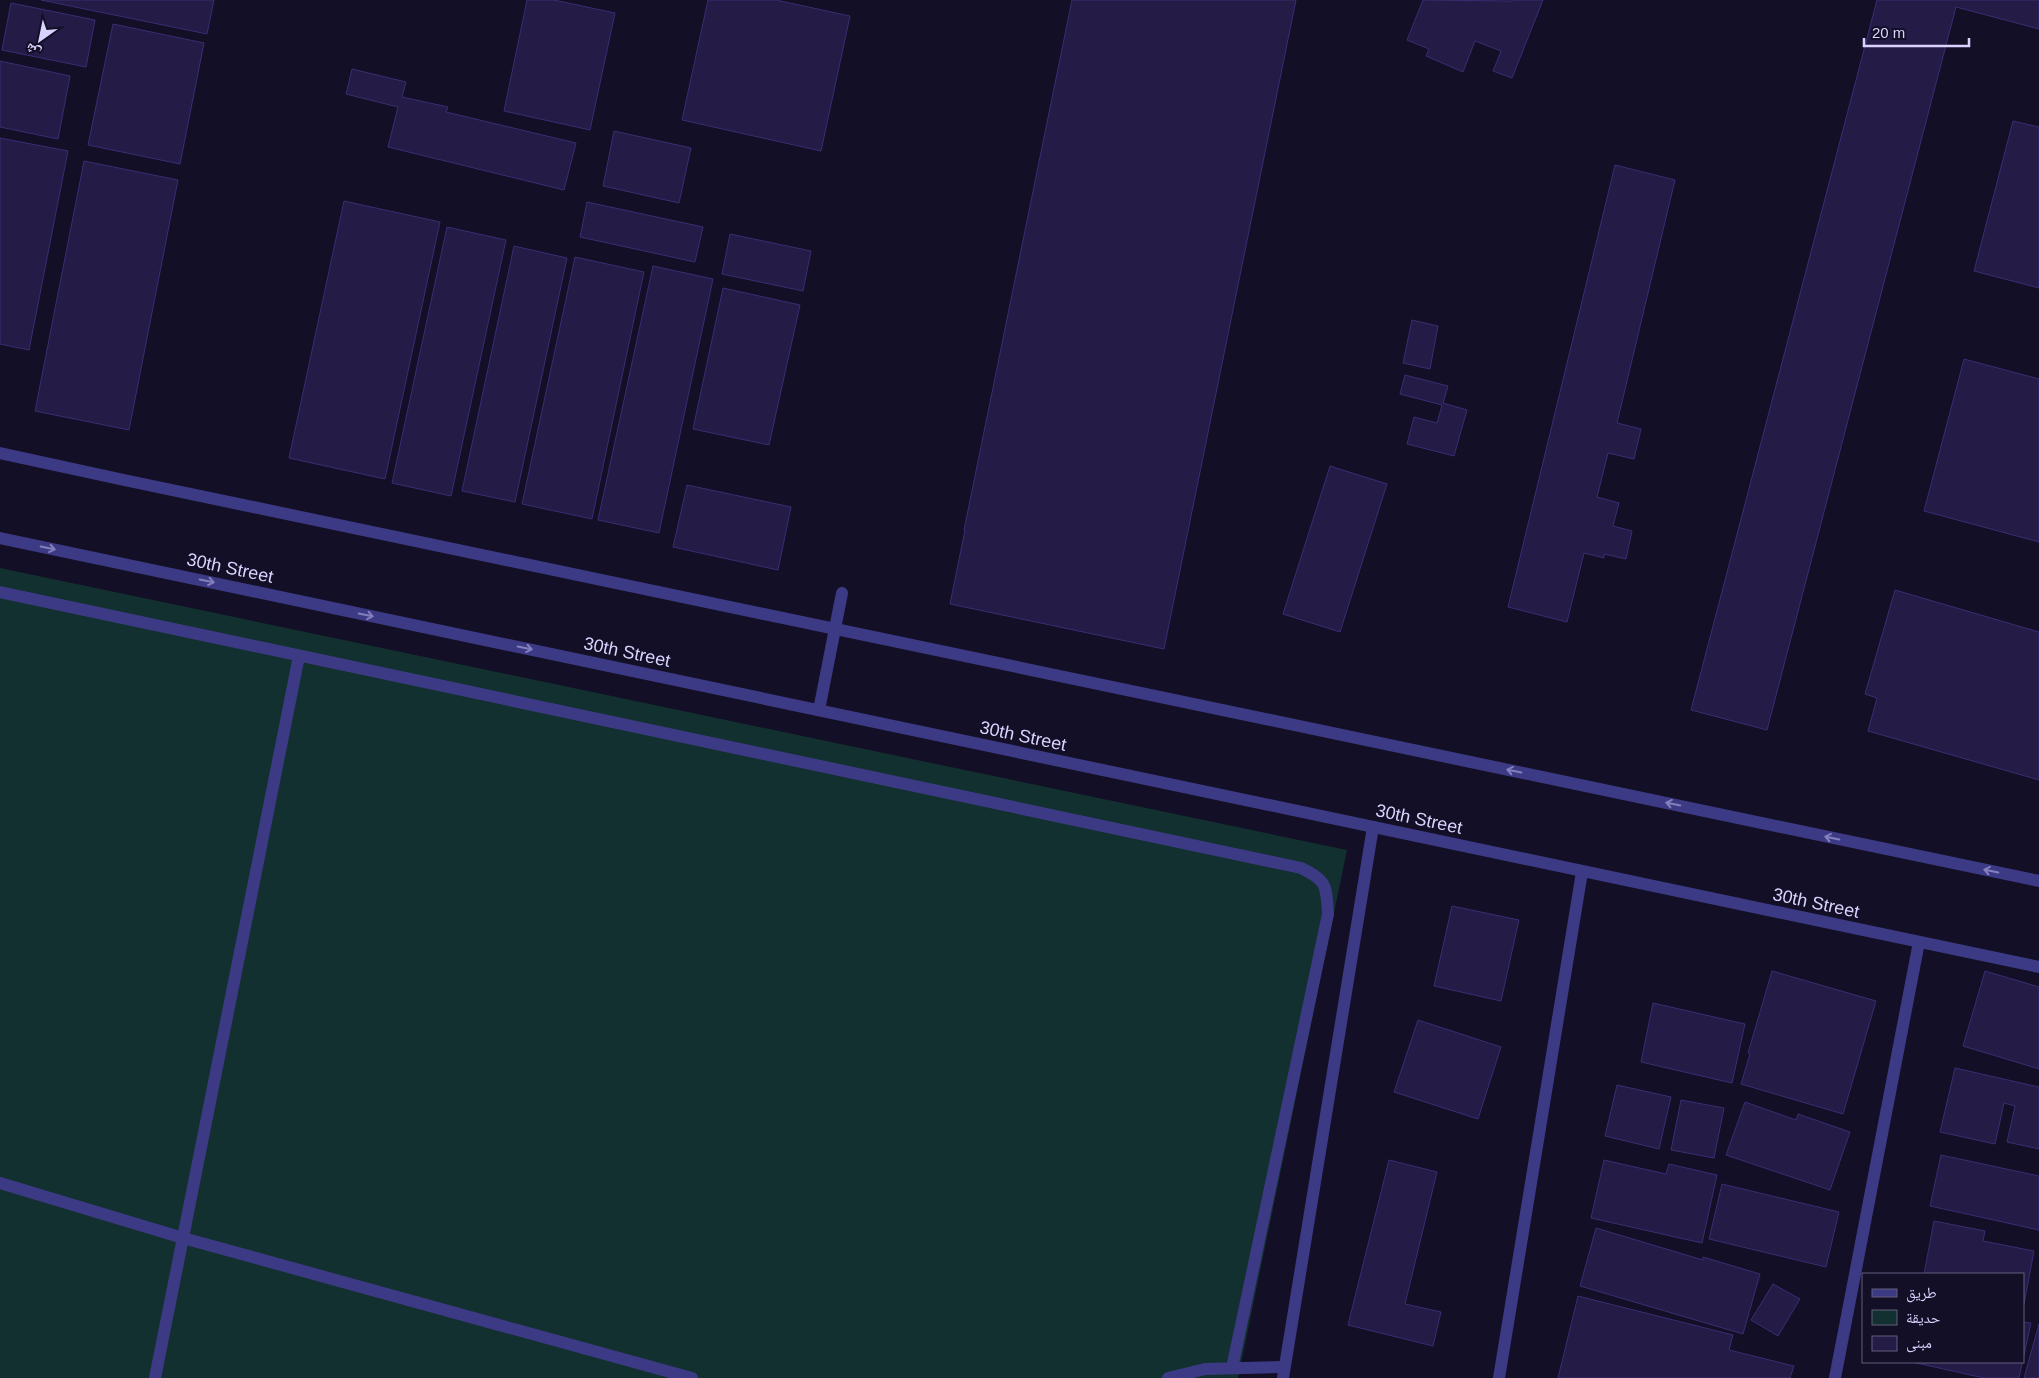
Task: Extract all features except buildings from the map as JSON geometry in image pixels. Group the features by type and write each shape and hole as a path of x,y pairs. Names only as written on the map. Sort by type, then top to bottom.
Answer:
{"street":[{"path":"0,453 2039,881"},
{"name":"30th Street","path":"0,538 2039,967"},
{"path":"0,592 1292,866 1318,876 1326,888 1328,914 1232,1368"},
{"path":"818,710 842,593"},
{"path":"155,1378 299,656"},
{"path":"1168,1378 1205,1368 1232,1368 1284,1373 1373,827"},
{"path":"1499,1378 1582,872"},
{"path":"1835,1378 1919,942"},
{"path":"0,1183 184,1238 692,1378"}],"green space":[{"path":"0,568 1347,850 1238,1378 0,1378"}]}
